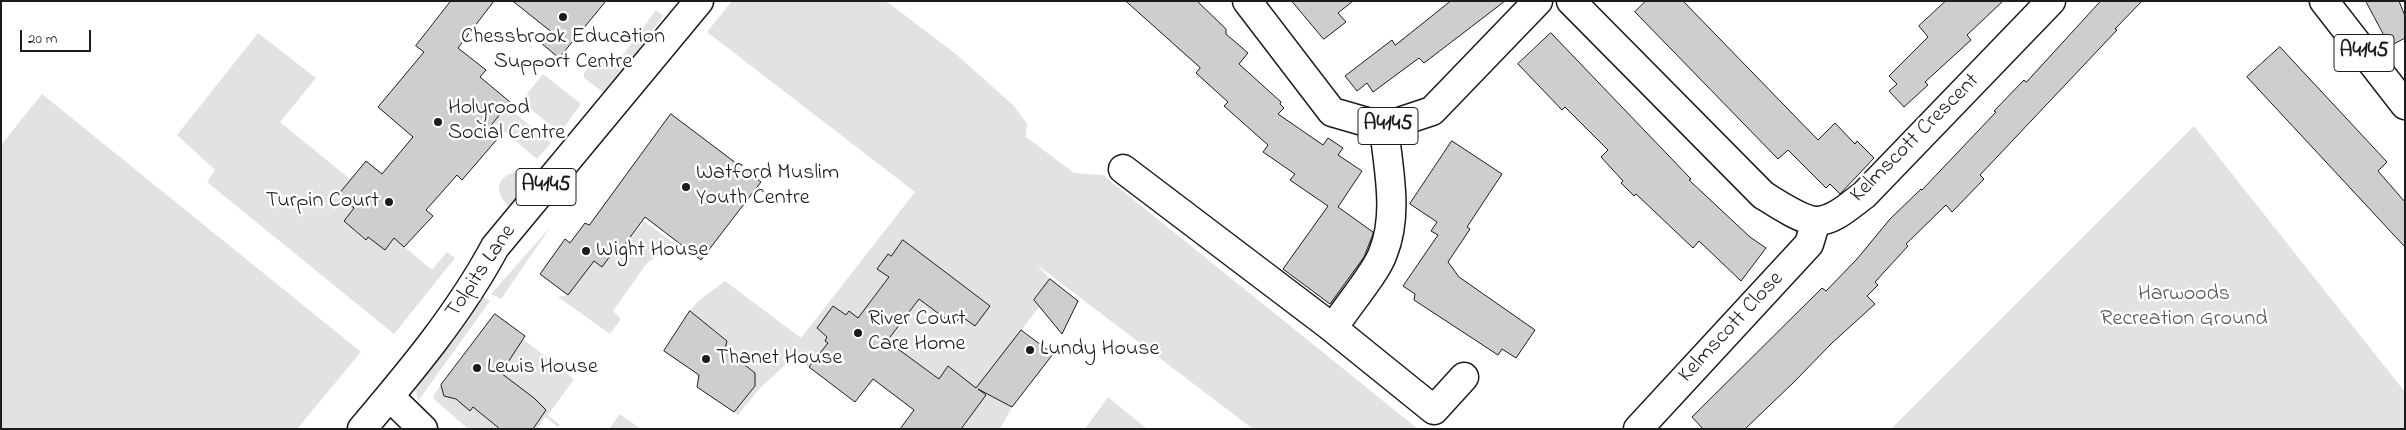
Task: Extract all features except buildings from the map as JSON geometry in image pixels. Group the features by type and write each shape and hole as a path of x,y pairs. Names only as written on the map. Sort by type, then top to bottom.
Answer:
{"street":[{"name":"A4145","path":"1247,1 1332,112 1384,127 1432,111 1538,1"},
{"path":"1572,1 1763,195 1792,211 1816,221"},
{"name":"Kelmscott Crescent","path":"1816,221 1837,215 1864,196 2051,1"},
{"name":"A4145","path":"2324,1 2405,105"},
{"name":"Tolpits Lane","path":"362,429 417,364 474,287 496,247 693,10"},
{"path":"1330,326 1338,321 1383,255 1390,228 1390,194 1384,127"},
{"path":"1123,169 1330,326 1434,410 1464,377"},
{"name":"Kelmscott Close","path":"1638,429 1809,244 1816,221"},
{"path":"390,397 423,429"}],"green space":[{"path":"732,1 886,1 957,55 1014,106 1027,124 1026,137 1074,173 1103,175 1418,429 1253,429 1036,264 1050,279 1040,306 987,374 983,391 1012,407 1000,429 961,429 964,379 948,367 939,379 887,341 919,299 954,325 961,316 975,326 990,306 903,240 891,256 888,254 877,269 889,277 858,318 849,311 846,315 833,306 817,328 827,337 825,341 828,343 809,367 795,356 759,389 738,415 734,412 754,386 755,373 725,349 727,340 690,311 697,302 725,281 801,338 915,192 707,32"},
{"path":"656,10 663,16 606,94 584,78 584,73 596,58 601,58 614,67"},
{"path":"258,33 316,78 280,122 351,180 338,195 354,208 344,221 365,241 368,237 385,250 394,238 432,270 447,252 455,258 394,334 207,182 215,170 177,135"},
{"path":"543,74 581,104 560,133 521,101"},
{"path":"42,94 361,352 297,429 1,429 1,145"},
{"path":"506,106 551,143 537,159 493,122"},
{"name":"Harwoods Recreation Ground","path":"2194,126 2405,392 2405,429 1891,429"},
{"path":"519,172 534,180 511,208 501,197 499,186 505,177"},
{"path":"644,221 675,244 647,263 613,311 621,319 610,334 558,297 568,295 594,261 602,267 613,252 617,255"},
{"path":"552,225 501,299 491,294"},
{"path":"476,292 490,301 418,401 414,383"},
{"path":"523,339 574,379 548,415 560,425 558,427 545,417 537,429 533,429 544,414 544,408 515,384 496,375 506,362 510,360"},
{"path":"441,385 444,395 473,407 500,429 468,429 434,399 433,396"},
{"path":"1108,397 1147,429 1085,429"},
{"path":"620,414 641,429 609,429"}],"place":[{"name":"Chessbrook Education Support Centre","path":"563,17"},
{"name":"Holyrood Social Centre","path":"438,122"},
{"name":"Watford Muslim Youth Centre","path":"686,187"},
{"name":"Turpin Court","path":"389,202"},
{"name":"Wight House","path":"586,251"},
{"name":"River Court Care Home","path":"858,333"},
{"name":"Lundy House","path":"1030,350"},
{"name":"Thanet House","path":"706,359"},
{"name":"Lewis House","path":"477,368"}]}
